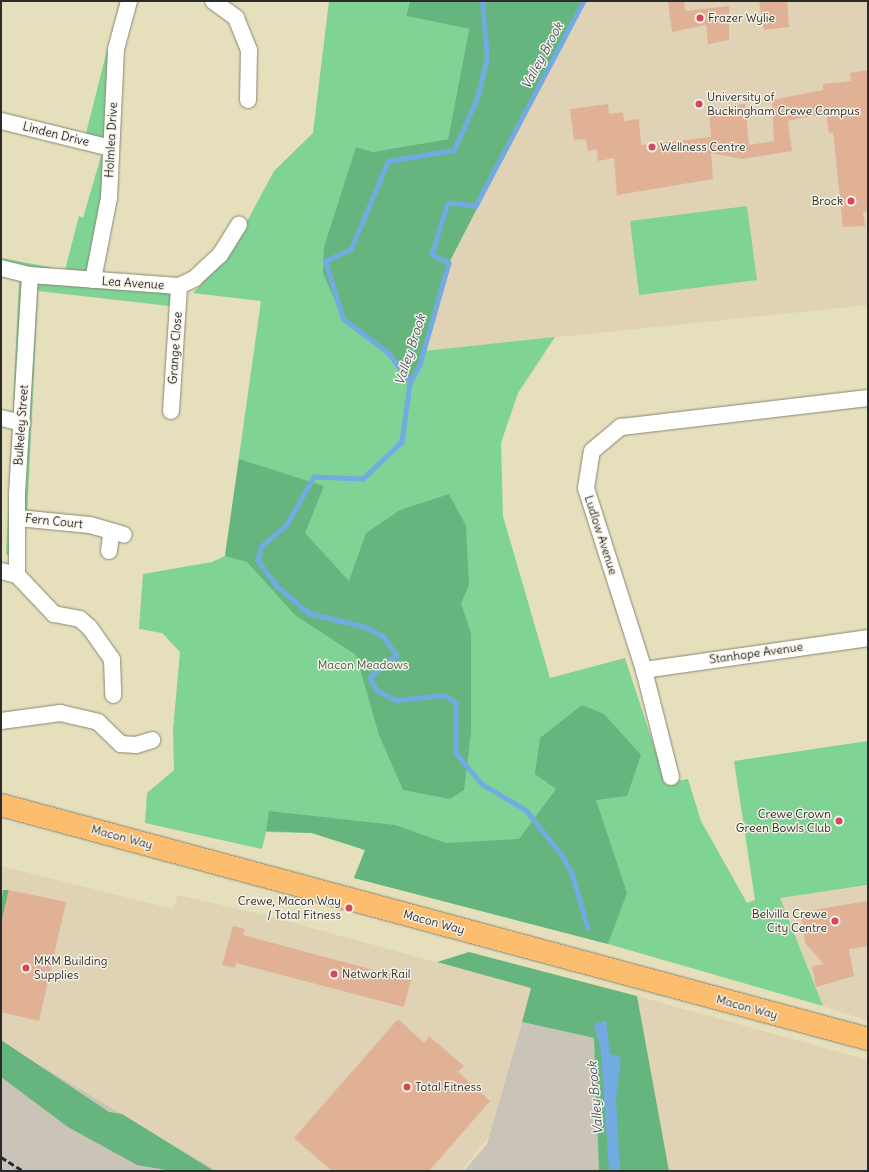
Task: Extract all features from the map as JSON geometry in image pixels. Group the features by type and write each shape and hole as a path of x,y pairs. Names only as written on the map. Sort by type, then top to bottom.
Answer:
{"main road":[{"name":"Macon Way","path":"1,805 868,1039"}],"street":[{"name":"Holmlea Drive","path":"93,280 109,198 116,49 129,1"},
{"path":"213,1 236,18 249,50 254,92"},
{"name":"Linden Drive","path":"1,121 111,148"},
{"name":"Lea Avenue","path":"1,268 30,275 179,286 194,279 220,255 239,225"},
{"name":"Bulkeley Street","path":"18,576 18,518 30,275"},
{"name":"Grange Close","path":"171,411 179,286"},
{"name":"Ludlow Avenue","path":"671,778 644,670 586,488 592,452 621,427 868,398"},
{"path":"1,418 22,424"},
{"name":"Fern Court","path":"18,518 90,525 118,535 109,551"},
{"path":"1,571 18,576 45,607 54,614 80,618 90,628 112,659 113,695"},
{"name":"Stanhope Avenue","path":"644,670 868,638"},
{"path":"1,721 38,714 81,716 98,722 121,744 136,745 152,740"}],"shaded area":[{"name":"University of Buckingham Crewe Campus","path":"584,1 868,1 868,305 424,351 449,263"},
{"path":"1,866 173,909 178,895 268,916 531,988 489,1137 461,1171 217,1171 1,1042"},
{"path":"868,886 868,1021 823,1006 780,898"},
{"path":"637,996 868,1060 868,1171 669,1171"},
{"path":"522,1022 594,1038 604,1171 464,1171 487,1144"},
{"path":"1,1042 217,1171 1,1171"}],"green space":[{"name":"Macon Meadows","path":"329,1 410,1 406,16 469,29 448,139 372,152 343,319 383,350 409,383 424,351 555,337 518,393 501,443 503,516 550,678 625,658 666,783 688,779 701,821 747,903 755,900 734,761 868,741 868,885 780,898 823,1006 608,944 354,878 365,850 312,833 266,832 262,849 145,823 147,793 174,770 173,730 180,652 162,633 139,629 143,574 212,562 225,556 261,301 193,293 230,253 274,171 313,133"},
{"path":"410,1 584,1 449,263 420,365 410,383 388,353 343,319 323,273 324,247 356,147 372,152 448,139 469,29 406,16"},
{"path":"116,49 93,280 179,286 178,307 38,291 27,518 18,560 6,554 19,281 1,277 1,258 65,270 79,216 83,218 104,146 84,141 107,50"},
{"path":"747,206 757,280 639,295 630,221"},
{"path":"239,459 324,486 305,533 349,581 366,533 400,510 449,494 466,526 469,585 461,603 471,634 471,733 464,790 450,799 403,790 379,735 356,655 295,615 247,562 225,556"},
{"path":"582,705 604,714 641,755 627,796 596,800 627,893 608,944 354,878 365,850 312,833 266,831 269,811 395,825 446,843 519,839 556,789 535,774 540,738"},
{"path":"3,890 9,890 1,925 1,903"},
{"path":"469,952 637,996 669,1171 599,1171 594,1038 522,1022 531,988 437,962"},
{"path":"1,1040 109,1112 122,1114 214,1171 172,1171 137,1165 68,1127 1,1077"}],"water":[{"path":"606,1020 610,1054 621,1057 616,1099 620,1171 609,1171 601,1051 594,1024"}],"building":[{"name":"Frazer Wylie","path":"668,1 684,1 685,11 729,6 729,40 708,44 706,25 672,32"},
{"path":"759,1 787,1 789,27 764,30"},
{"path":"868,70 868,211 863,212 865,226 843,227 833,132 829,133 826,113 788,121 792,151 742,159 711,153 713,179 617,195 614,158 598,161 597,149 588,151 586,139 574,140 570,109 608,104 609,114 623,112 624,121 639,119 641,145 711,137 709,109 745,104 749,145 774,141 772,100 823,90 823,84 851,81 850,73"},
{"name":"MKM Building Supplies","path":"9,890 66,902 39,1021 1,1012 1,924"},
{"name":"Belvilla Crewe City Centre","path":"868,901 868,946 849,949 854,976 816,987 812,966 824,964 805,943 801,912"},
{"name":"Network Rail","path":"233,926 245,929 243,935 411,980 404,1007 236,963 235,968 222,965"},
{"name":"Total Fitness","path":"398,1019 424,1043 429,1036 464,1066 458,1072 490,1101 429,1171 332,1171 294,1138"}],"waterway":[{"path":"410,383 388,353 343,319 325,261 351,249 388,161 454,150 477,98 487,58 482,1"},
{"name":"Valley Brook","path":"584,1 476,206 448,203 432,254 449,263 420,365 410,383 402,442 363,479 314,477 287,525 262,546 258,560 277,586 309,613 366,627 383,636 397,655 370,678 377,690 396,700 445,695 456,703 456,753 482,784 526,810 562,855 572,873 588,928"}],"railway":[{"path":"1,1157 23,1171"}],"place":[{"name":"Frazer Wylie","path":"700,18"},
{"name":"University of Buckingham Crewe Campus","path":"699,104"},
{"name":"Wellness Centre","path":"652,147"},
{"name":"Brock","path":"851,201"},
{"name":"Crewe Crown Green Bowls Club","path":"839,821"},
{"name":"Crewe, Macon Way / Total Fitness","path":"349,908"},
{"name":"Belvilla Crewe City Centre","path":"835,921"},
{"name":"MKM Building Supplies","path":"26,968"},
{"name":"Network Rail","path":"334,974"},
{"name":"Total Fitness","path":"407,1087"}]}
